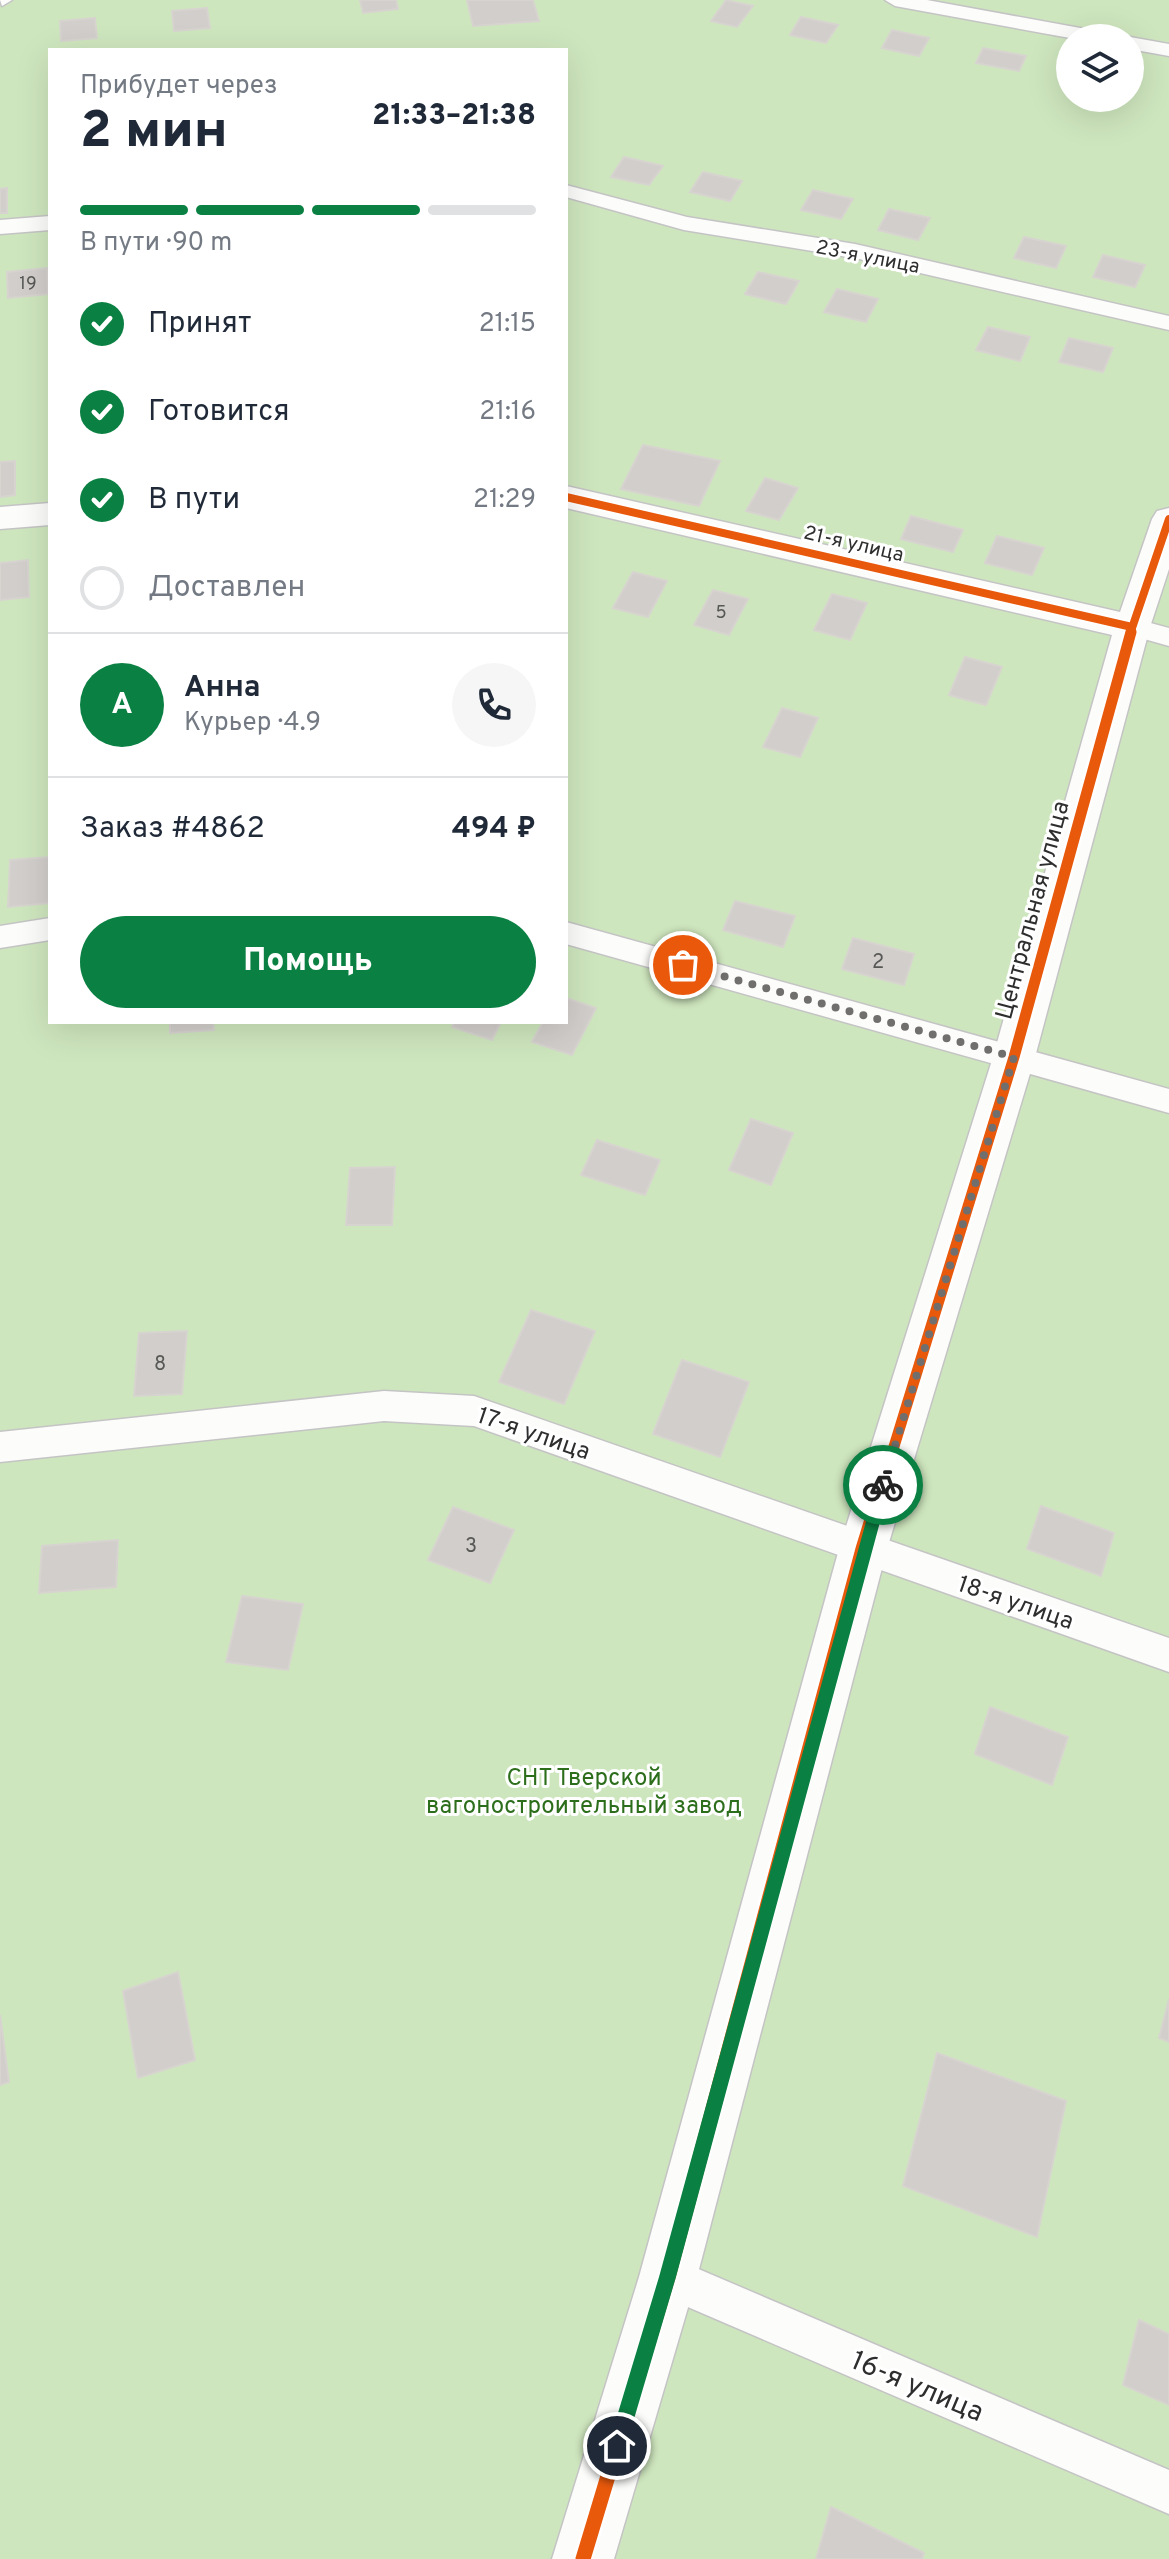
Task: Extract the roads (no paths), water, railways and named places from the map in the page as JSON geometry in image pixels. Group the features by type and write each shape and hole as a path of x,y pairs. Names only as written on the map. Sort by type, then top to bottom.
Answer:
{"street":[{"name":"21-я улица","path":"568,497 1151,632"},
{"path":"0,518 48,514"},
{"name":"Центральная улица","path":"583,2559 668,2277 863,1549 1014,1057 1151,632 1169,519"}],"lane":[{"path":"895,0 1056,30"},
{"path":"1144,46 1169,50"},
{"name":"23-я улица","path":"568,192 684,223 855,251 1169,323"},
{"path":"0,227 48,223"},
{"path":"0,937 48,929"},
{"path":"568,934 1169,1101"},
{"name":"17-я улица","path":"0,1447 384,1406 474,1411 863,1549"},
{"name":"18-я улица","path":"863,1549 1169,1655"},
{"name":"16-я улица","path":"668,2277 1169,2492"}],"park label":[{"name":"СНТ Тверской вагоностроительный завод","path":"584,1791"}]}
